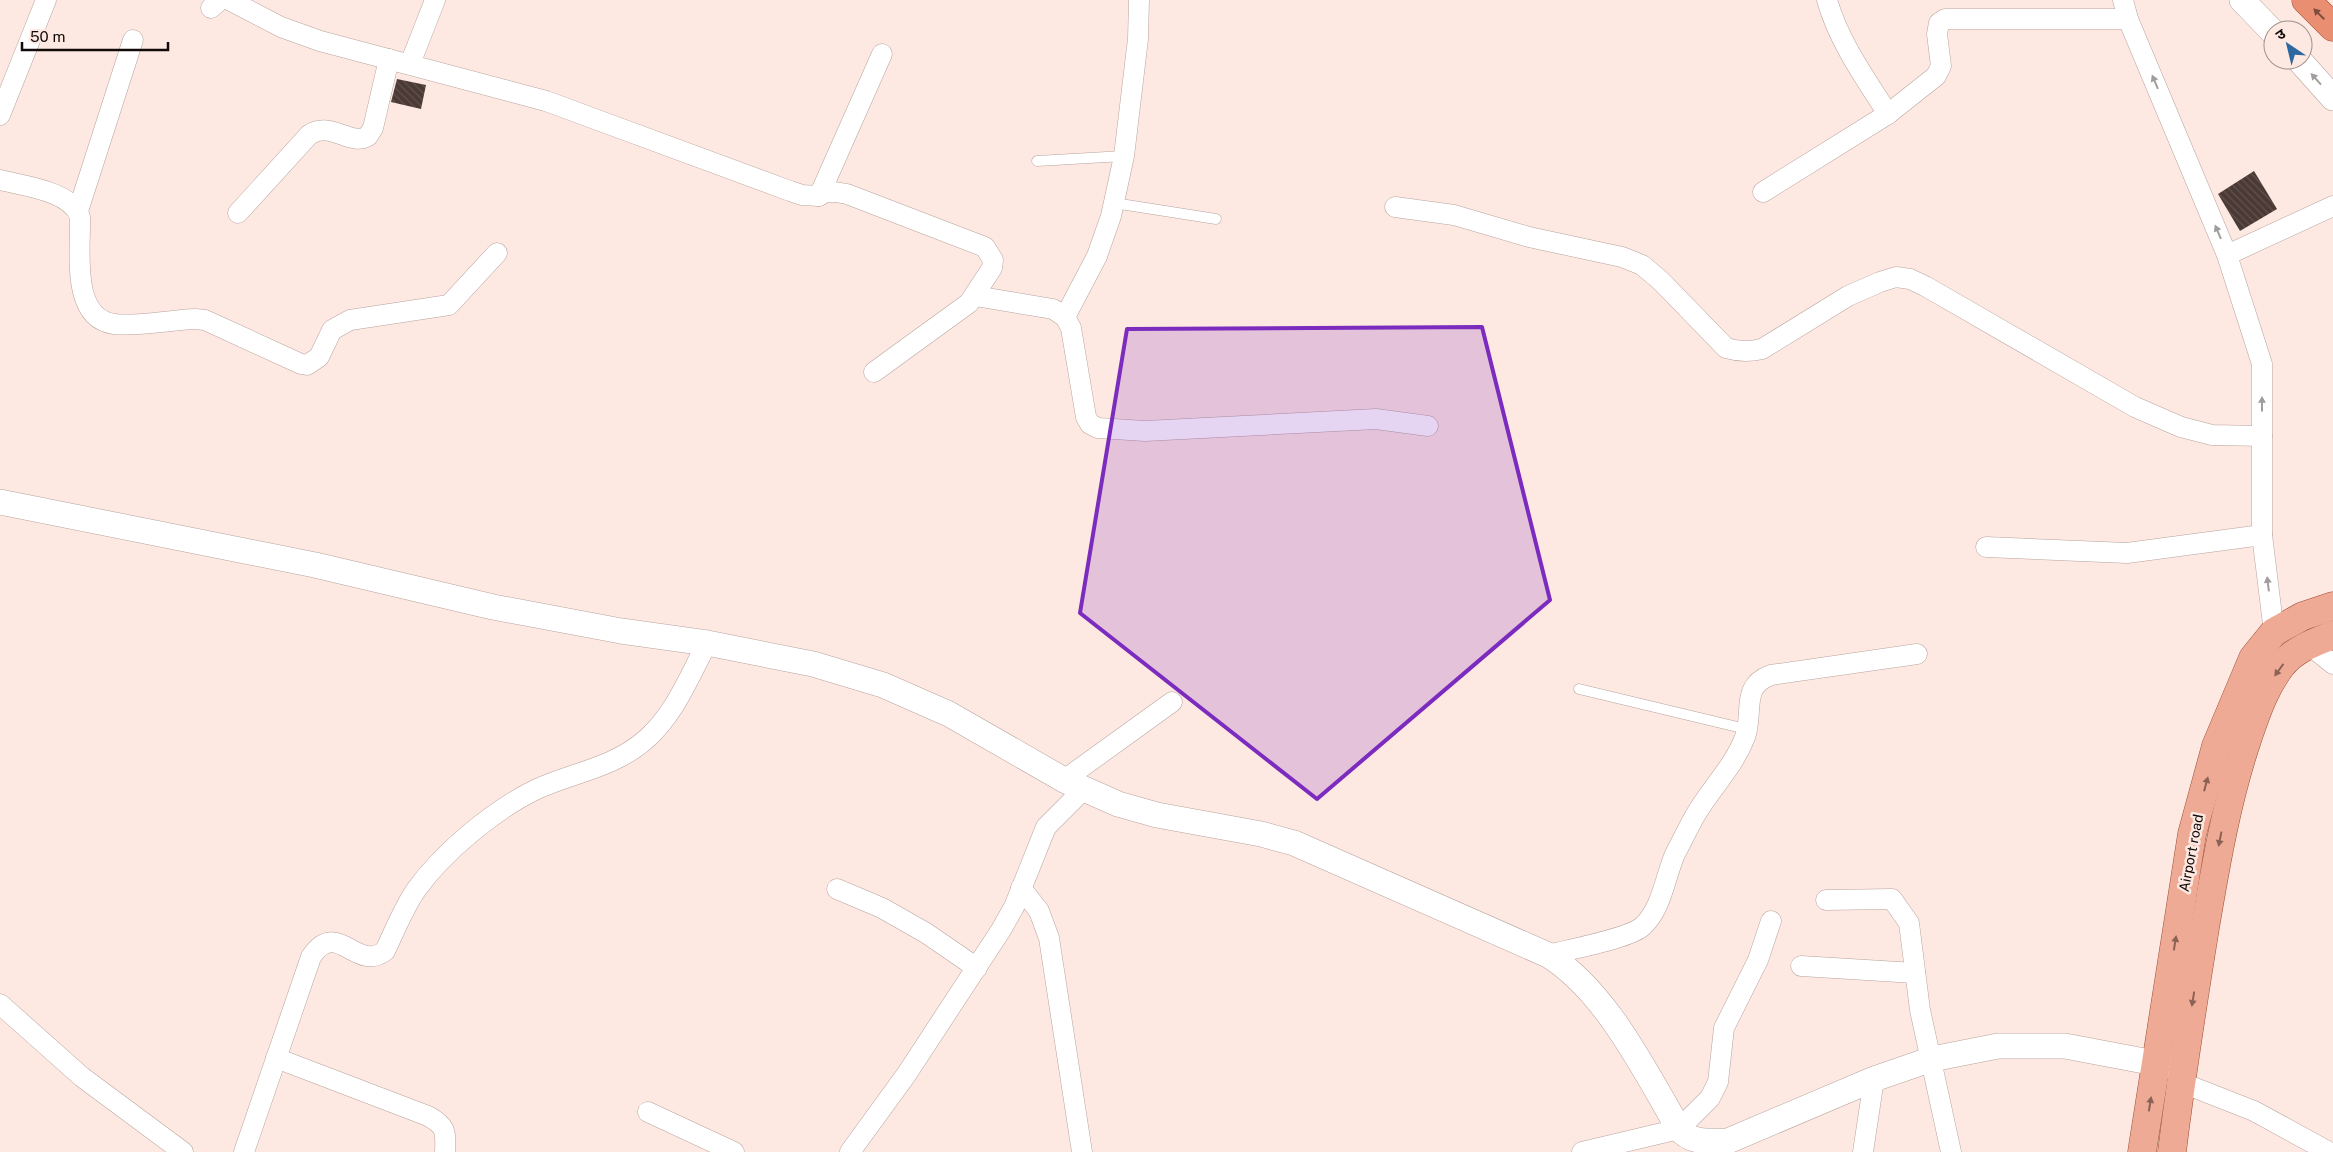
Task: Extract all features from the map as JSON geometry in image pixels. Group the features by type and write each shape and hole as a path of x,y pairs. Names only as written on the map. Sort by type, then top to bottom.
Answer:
{"highway":[{"path":"2306,0 2333,27"}],"main road":[{"name":"Airport road","path":"2142,1152 2173,1071 2192,834 2216,746 2253,658 2274,632 2303,616 2333,606"},
{"path":"2172,1152 2173,1071 2220,836 2241,759 2259,704 2269,683 2284,663 2321,639"}],"street":[{"path":"0,115 46,0"},
{"path":"229,0 301,35 546,101 759,181 802,195 819,196 825,192 847,194 985,247 993,260 992,268 975,296 959,312 874,372"},
{"path":"410,64 435,0"},
{"path":"1065,317 1097,256 1114,203 1124,156 1138,39 1139,0"},
{"path":"1827,0 1833,20 1850,52 1888,114"},
{"path":"2242,0 2263,22"},
{"path":"1763,192 1888,114 1939,72 1941,66 1938,34 1939,23 1945,19 2126,9 2227,255 2262,364 2262,536 2274,632"},
{"path":"78,211 133,40"},
{"path":"819,196 882,54"},
{"path":"238,213 308,136 315,131 326,129 359,139 368,136 373,128 389,59"},
{"path":"2308,70 2333,98"},
{"path":"0,180 61,196 71,202 78,211 80,217 82,292 91,312 101,320 123,324 194,319 205,320 301,364 307,364 319,357 332,330 350,320 449,305 497,253"},
{"path":"2227,255 2333,206"},
{"path":"1395,207 1454,215 1529,237 1622,257 1642,264 1726,348 1735,351 1747,352 1762,349 1848,296 1896,277 1910,279 2135,407 2182,427 2212,435 2262,436"},
{"path":"975,296 1053,309 1065,317 1071,328 1086,417 1090,424 1098,428 1145,431 1376,419 1428,426"},
{"path":"0,502 315,565 493,608 622,631 707,643 812,664 883,685 949,714 1074,785 1118,804 1157,815 1261,834 1294,843 1548,955 1567,966 1582,981 1628,1041 1679,1130 1686,1137 1703,1141 1728,1141 1874,1079 1932,1059 1998,1046 2065,1046 2173,1071 2254,1111 2329,1152"},
{"path":"1986,548 2127,553 2262,536"},
{"path":"2321,639 2333,664"},
{"path":"244,1152 310,957 317,947 325,942 332,941 369,957 379,956 385,951 405,907 416,889 457,846 485,823 518,799 597,767 643,742 678,699 707,643"},
{"path":"1548,955 1626,935 1641,928 1650,918 1660,898 1675,855 1696,813 1734,760 1746,729 1753,691 1756,683 1761,678 1917,654"},
{"path":"850,1152 906,1075 1002,930 1046,827 1074,785 1172,702"},
{"path":"1021,888 1039,911 1049,938 1082,1152"},
{"path":"837,889 882,908 926,933 977,968"},
{"path":"1826,900 1892,899 1909,923 1920,1010 1951,1152"},
{"path":"1582,1152 1679,1130 1710,1098 1718,1082 1724,1028 1758,960 1770,920"},
{"path":"1801,966 1915,973"},
{"path":"0,1004 82,1077 183,1152"},
{"path":"276,1058 428,1116 443,1126 446,1135 445,1152"},
{"path":"1863,1152 1874,1079"},
{"path":"648,1112 734,1152"}],"lane":[{"path":"1037,161 1124,156"},
{"path":"1114,203 1216,219"},
{"path":"1579,689 1746,729"}],"highlighted area":[{"path":"1482,327 1550,600 1317,799 1080,613 1127,329"}],"building":[{"path":"397,79 426,85 421,109 391,102"},
{"path":"2254,171 2277,209 2240,231 2218,194"}]}
